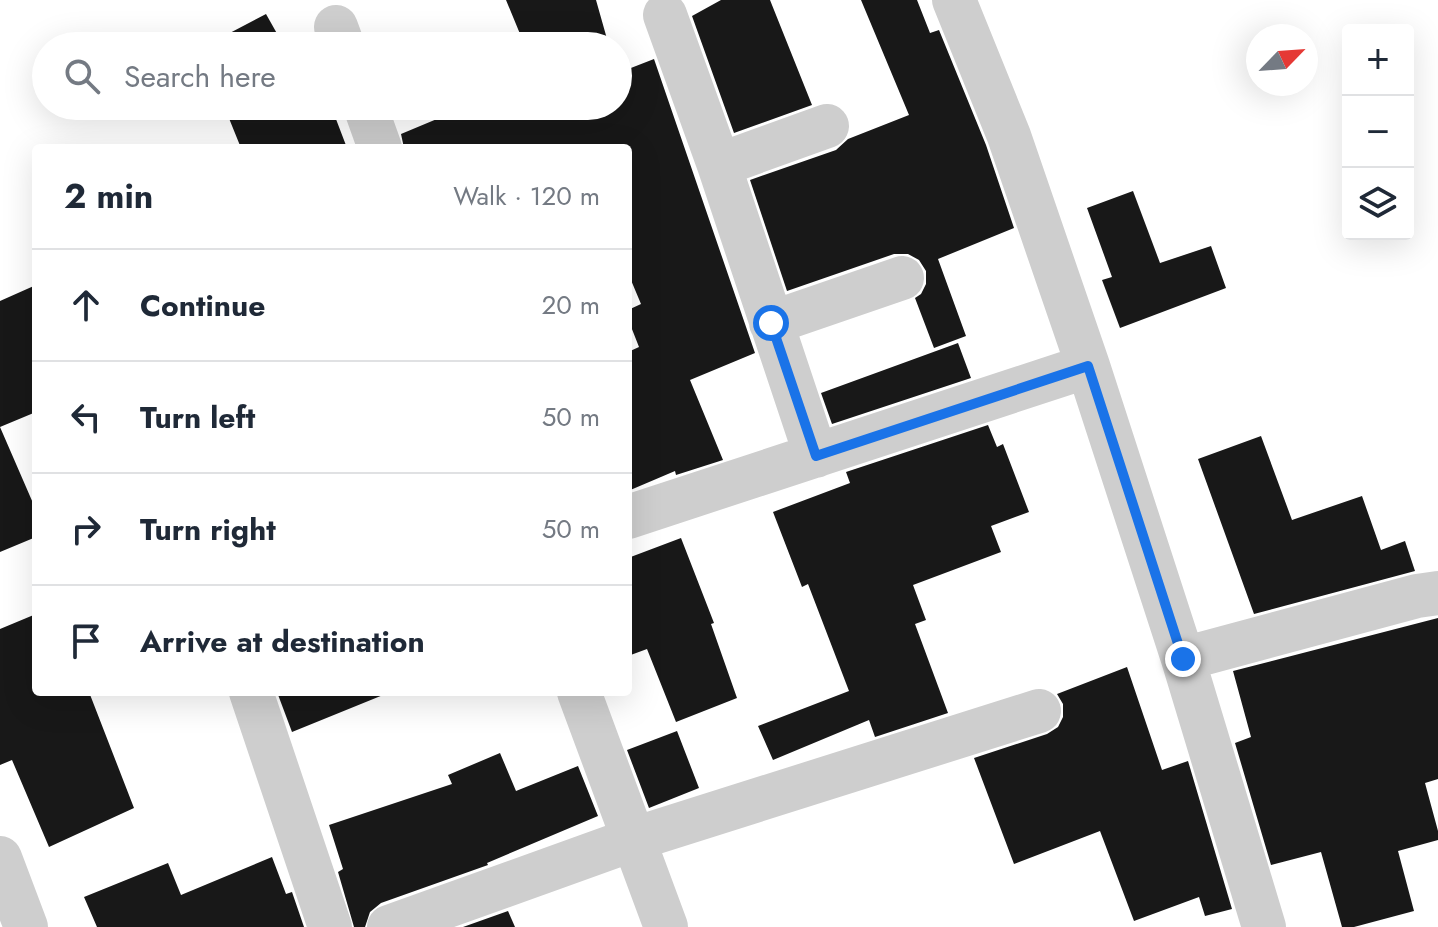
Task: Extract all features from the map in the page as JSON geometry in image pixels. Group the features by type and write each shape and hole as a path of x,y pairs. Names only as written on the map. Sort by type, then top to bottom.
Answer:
{"street":[{"path":"954,0 1009,136 1088,366 1183,659 1264,927"},
{"path":"665,15 719,165 816,456"},
{"path":"370,120 379,144"},
{"path":"719,165 827,126"},
{"path":"771,323 902,278"},
{"path":"632,516 1088,366"},
{"path":"1183,659 1438,593"},
{"path":"252,696 330,927"},
{"path":"580,696 666,927"},
{"path":"389,927 634,839 1039,711"},
{"path":"0,858 26,927"}],"building":[{"path":"506,0 596,0 605,32 519,32"},
{"path":"721,0 770,0 812,105 734,133 692,16"},
{"path":"861,0 917,0 930,33 939,30 986,145 1014,228 938,259 966,336 934,348 915,298 926,284 926,271 919,260 908,254 894,254 787,291 750,180 836,150 848,139 909,115"},
{"path":"266,14 276,32 232,32"},
{"path":"654,59 755,353 690,380 723,460 676,475 675,471 632,489 632,350 639,347 632,329 632,308 641,304 632,283 632,144 403,144 401,134 434,120 632,120 632,68"},
{"path":"230,120 336,120 345,144 239,144"},
{"path":"1133,191 1160,263 1211,246 1226,288 1120,328 1102,280 1112,277 1087,208"},
{"path":"32,287 32,414 0,427 0,301"},
{"path":"958,343 971,378 832,424 821,393"},
{"path":"988,425 997,447 1003,444 1029,512 991,526 1001,552 913,585 926,620 915,624 948,713 875,737 869,720 773,760 758,726 849,691 808,584 802,587 773,512 850,483 846,472"},
{"path":"0,427 32,501 32,539 0,552"},
{"path":"1261,436 1292,520 1362,496 1381,550 1405,541 1415,571 1254,614 1198,459"},
{"path":"681,538 714,623 711,624 737,698 676,722 647,649 632,655 632,556"},
{"path":"32,616 32,696 91,696 134,808 49,847 12,760 0,765 0,629"},
{"path":"1438,618 1438,779 1425,783 1438,840 1398,851 1414,911 1354,927 1342,927 1321,852 1271,865 1235,743 1251,737 1233,671"},
{"path":"1127,667 1162,770 1188,761 1232,909 1205,916 1199,897 1134,921 1100,831 1014,864 974,758 1047,734 1058,727 1063,717 1063,704 1057,694"},
{"path":"278,696 381,696 292,732"},
{"path":"677,731 699,788 649,808 627,750"},
{"path":"500,753 516,791 578,766 598,816 488,865 381,903 370,912 365,927 354,927 338,872 343,869 329,825 452,784 448,775"},
{"path":"272,857 286,894 292,892 304,927 97,927 84,897 168,863 181,895"},
{"path":"508,911 515,927 463,927"}],"route":[{"path":"771,323 816,456 1088,366 1183,659"}]}
